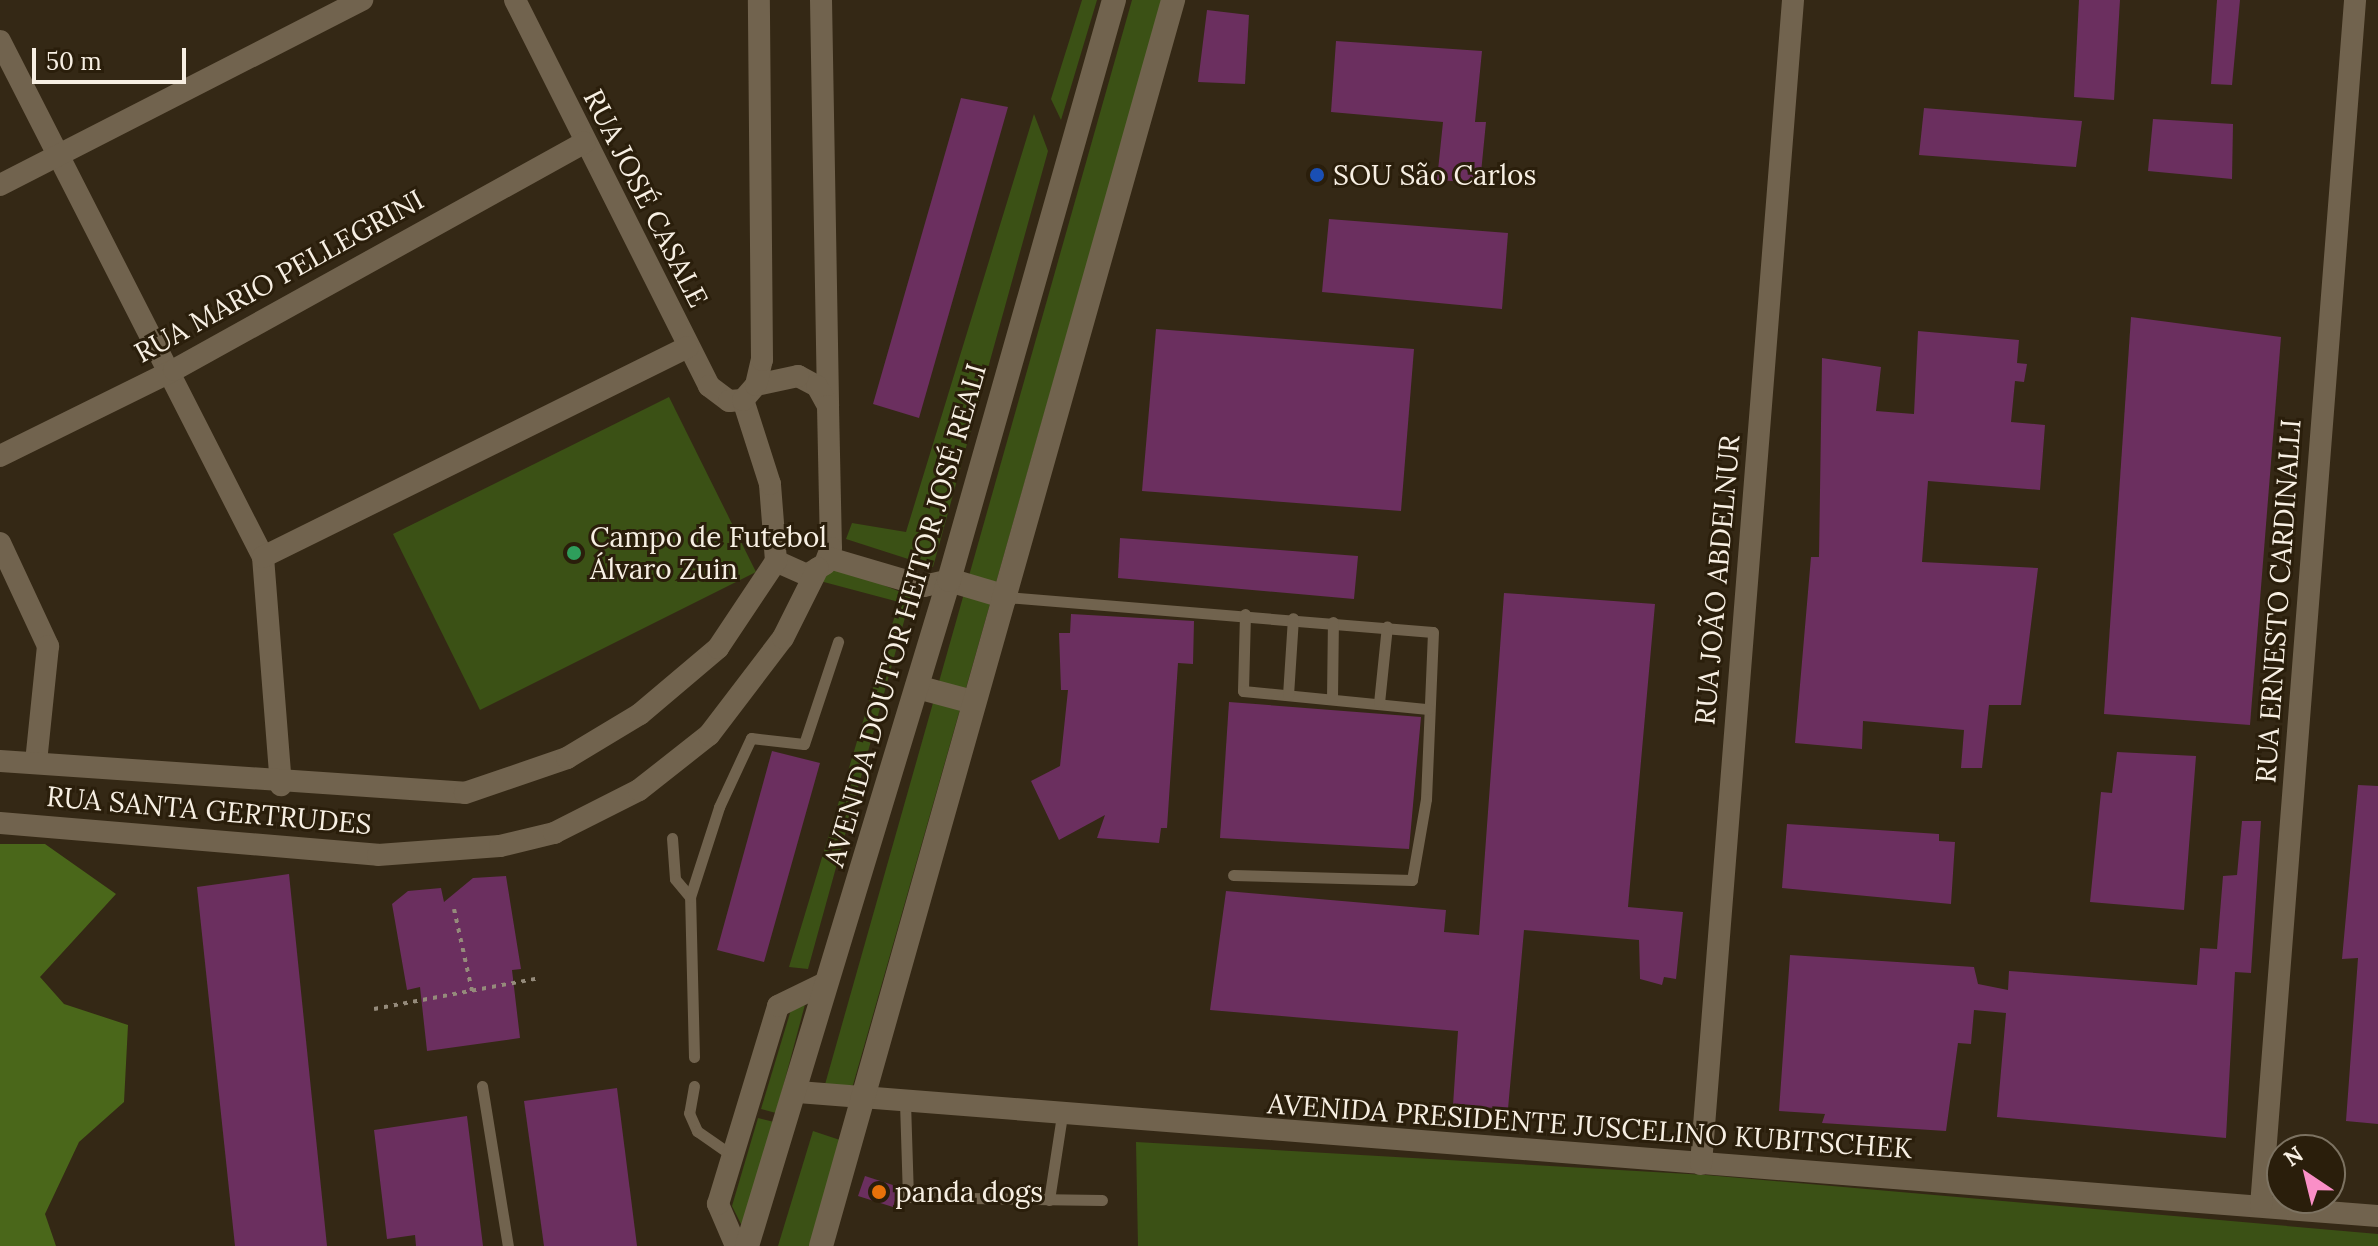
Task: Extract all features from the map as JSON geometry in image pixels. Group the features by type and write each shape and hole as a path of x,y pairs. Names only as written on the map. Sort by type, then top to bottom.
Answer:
{"main road":[{"name":"AVENIDA DOUTOR HEITOR JOSÉ REALI","path":"747,1246 798,1092 827,982 949,580 1114,0"},
{"path":"821,1246 1173,0"},
{"path":"949,580 1006,597"},
{"path":"917,687 973,702"}],"street":[{"path":"0,185 362,0"},
{"name":"RUA JOSÉ CASALE","path":"515,0 688,347 716,394 749,393"},
{"path":"759,0 749,393 770,484 776,561 791,573 824,563 924,586 949,580"},
{"path":"821,0 828,406 824,563"},
{"name":"RUA JOÃO ABDELNUR","path":"1701,1164 1793,0"},
{"name":"RUA ERNESTO CARDINALLI","path":"2261,1206 2355,0"},
{"path":"0,41 174,370 263,557 281,785"},
{"name":"RUA MARIO PELLEGRINI","path":"0,456 174,370 584,143"},
{"path":"263,557 688,347"},
{"path":"749,393 798,376 817,386 828,406"},
{"path":"0,543 48,646 36,762"},
{"name":"RUA SANTA GERTRUDES","path":"0,761 281,785 465,793 567,758 640,714 718,648 776,561"},
{"name":"RUA SANTA GERTRUDES","path":"0,823 378,855 500,846 554,833 639,790 709,735 775,649 824,563"},
{"path":"736,1246 717,1215 778,1006 827,982"},
{"name":"AVENIDA PRESIDENTE JUSCELINO KUBITSCHEK","path":"798,1092 861,1101 2378,1216"}],"lane":[{"path":"1006,597 1245,614 1433,632 1426,799 1412,880 1233,875"},
{"path":"1245,614 1243,691 1428,709"},
{"path":"1288,695 1293,618"},
{"path":"1332,699 1333,622"},
{"path":"1379,703 1387,626"},
{"path":"694,1057 690,897 744,745 757,738 804,744 838,642"},
{"path":"672,838 675,879 690,897"},
{"path":"482,1086 508,1246"},
{"path":"694,1086 689,1113 697,1131 733,1157"},
{"path":"905,1102 908,1197 1102,1200"},
{"path":"1049,1200 1062,1115"}],"path":[{"path":"454,909 472,991"},
{"path":"374,1009 539,978"}],"green space":[{"path":"1082,0 1097,0 1061,120 1051,99"},
{"path":"1132,0 1162,0 853,1085 824,1088"},
{"path":"1034,114 1048,151 933,567 846,539 852,523 906,532"},
{"name":"Campo de Futebol Álvaro Zuin","path":"669,397 756,572 480,710 393,534"},
{"path":"832,565 911,596 808,969 789,967 899,602 820,581"},
{"path":"0,844 45,844 116,894 40,977 64,1004 128,1025 124,1102 79,1142 45,1214 56,1246 0,1246"},
{"path":"807,997 776,1113 761,1109 793,1003"},
{"path":"758,1118 774,1122 742,1226 732,1206"},
{"path":"813,1131 843,1141 811,1246 778,1246"},
{"path":"1136,1142 1706,1175 2378,1234 2378,1246 1138,1246"}],"building":[{"path":"2079,0 2120,0 2114,100 2074,97"},
{"path":"2217,0 2240,0 2232,85 2211,84"},
{"path":"1207,10 1249,15 1245,84 1198,82"},
{"path":"1336,41 1482,51 1475,122 1486,122 1480,183 1437,180 1443,122 1331,112"},
{"path":"961,98 1008,107 919,418 873,404"},
{"path":"1924,108 2082,121 2076,167 1919,155"},
{"path":"2153,119 2233,124 2232,179 2148,171"},
{"path":"1329,219 1508,233 1502,309 1322,292"},
{"path":"2131,317 2281,337 2250,725 2104,714"},
{"path":"1156,329 1414,349 1401,511 1142,491"},
{"path":"1918,331 2019,340 2017,363 2027,364 2024,382 2015,381 2011,422 2045,425 2040,490 1928,481 1922,562 2038,568 2021,705 1989,705 1982,768 1961,768 1964,730 1863,721 1862,749 1795,743 1811,557 1819,557 1822,358 1881,367 1876,411 1914,414"},
{"path":"1120,538 1358,556 1354,599 1118,578"},
{"path":"1504,593 1655,604 1628,907 1683,912 1676,979 1664,977 1662,985 1640,979 1639,940 1524,930 1508,1109 1453,1105 1458,1031 1210,1010 1226,891 1446,910 1444,932 1479,935"},
{"path":"1071,614 1194,621 1193,664 1178,663 1167,828 1161,828 1159,843 1097,838 1105,815 1059,840 1031,781 1060,766 1068,690 1061,690 1059,633 1070,633"},
{"path":"1229,702 1421,717 1409,849 1220,838"},
{"path":"772,751 820,763 764,962 717,950"},
{"path":"2117,752 2196,756 2184,910 2090,902 2101,792 2112,793"},
{"path":"2358,785 2378,786 2378,1124 2346,1121 2358,958 2342,959"},
{"path":"2242,821 2261,821 2251,973 2235,972 2226,1138 1997,1117 2006,1013 1974,1010 1971,1044 1958,1043 1946,1131 1822,1123 1825,1114 1779,1111 1790,955 1974,967 1978,984 2008,990 2009,971 2197,985 2200,948 2217,949 2223,876 2237,875"},
{"path":"1787,824 1939,834 1939,841 1955,842 1951,904 1782,888"},
{"path":"289,874 327,1246 235,1246 197,887"},
{"path":"506,876 521,969 512,970 520,1038 427,1051 420,987 407,990 392,904 408,891 441,888 444,902 473,878"},
{"path":"617,1088 637,1246 544,1246 524,1101"},
{"path":"467,1116 483,1246 416,1246 415,1235 387,1239 374,1130"},
{"name":"panda dogs","path":"865,1176 899,1187 893,1207 858,1196"}],"place":[{"name":"SOU São Carlos","path":"1317,175"},
{"name":"Campo de Futebol Álvaro Zuin","path":"574,553"},
{"name":"panda dogs","path":"879,1192"}]}
